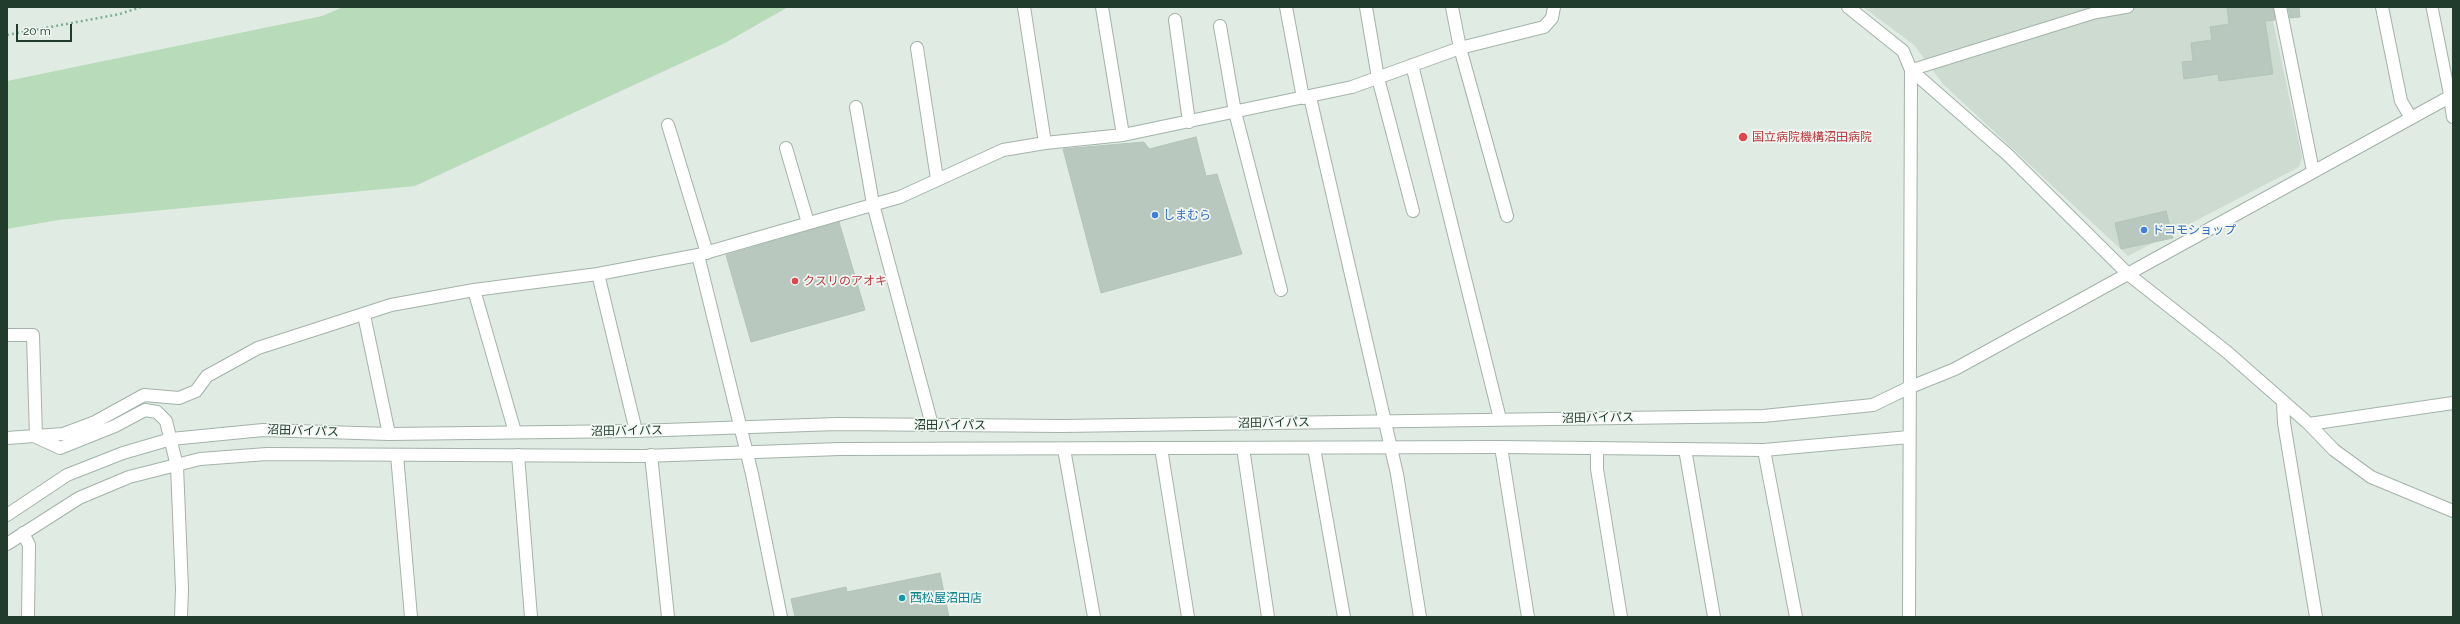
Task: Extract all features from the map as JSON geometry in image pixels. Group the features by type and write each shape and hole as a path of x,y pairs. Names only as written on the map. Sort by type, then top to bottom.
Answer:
{"street":[{"path":"1024,7 1045,143"},
{"path":"1102,7 1123,135"},
{"path":"1286,7 1306,98 1391,447 1420,617"},
{"path":"1366,7 1378,78 1413,211"},
{"path":"1452,7 1460,48 1507,216"},
{"path":"7,438 63,434 95,422 144,395 179,398 196,391 207,376 258,348 364,315 391,305 474,290 598,274 703,254 900,197 1003,150 1045,143 1123,135 1306,98 1352,87 1460,48 1544,27 1552,18 1554,7"},
{"path":"1848,7 1903,51 1911,70 1911,354 1908,388 1909,617"},
{"path":"2280,7 2313,171"},
{"path":"2382,7 2401,101 2411,118"},
{"path":"1175,20 1189,122"},
{"path":"1220,26 1235,112 1281,290"},
{"path":"918,48 937,179"},
{"path":"1412,65 1500,419"},
{"path":"1911,70 2008,155 2128,274 2227,352 2309,424 2334,450 2371,477 2453,511"},
{"path":"2452,96 2453,117"},
{"name":"沼田バイパス","path":"7,514 67,475 123,453 172,439 263,430 389,434 636,431 837,424 1061,426 1763,416 1874,405 1908,388 1955,369 2452,96"},
{"path":"856,107 873,204 932,425"},
{"path":"668,125 703,254 781,617"},
{"path":"786,148 808,223"},
{"path":"598,274 636,431"},
{"path":"474,290 515,432"},
{"path":"364,315 389,434"},
{"path":"7,335 33,335 36,437"},
{"path":"2283,402 2284,423 2316,617"},
{"path":"2309,424 2453,403"},
{"path":"36,437 60,448 114,426 145,410 157,412 166,421 172,439 177,466 182,589 181,617"},
{"name":"沼田バイパス","path":"7,544 79,498 105,486 200,459 267,454 651,455 840,449 1391,447 1764,450 1909,437"},
{"path":"1500,447 1528,617"},
{"path":"1161,448 1188,617"},
{"path":"1243,448 1268,617"},
{"path":"1314,448 1344,617"},
{"path":"1597,448 1597,469 1621,617"},
{"path":"1064,449 1094,617"},
{"path":"1685,449 1714,617"},
{"path":"1764,450 1796,617"},
{"path":"397,455 411,617"},
{"path":"518,455 531,617"},
{"path":"651,455 668,617"},
{"path":"23,533 29,546 28,617"}],"lane":[{"path":"1911,70 2094,13 2128,7"},
{"path":"2432,7 2452,96"}],"path":[{"path":"7,35 120,14 141,7"}],"shaded area":[{"path":"1863,7 2270,7 2302,157 2299,167 2128,256 1943,84 1914,45"}],"green space":[{"path":"343,7 788,7 725,43 415,186 58,220 7,229 7,81 322,16"}],"building":[{"path":"2227,7 2273,7 2275,20 2265,21 2273,74 2219,81 2218,74 2184,79 2182,62 2193,61 2191,43 2212,40 2210,27 2229,24"},
{"path":"2288,7 2299,7 2300,17 2290,18"},
{"name":"しまむら","path":"1196,137 1206,176 1217,174 1242,254 1101,293 1063,149 1144,142 1149,149"},
{"name":"ドコモショップ","path":"2166,211 2173,238 2121,249 2115,223"},
{"name":"クスリのアオキ","path":"839,222 865,310 751,342 726,255"},
{"name":"西松屋沼田店","path":"940,573 949,617 795,617 791,599 846,587 847,592"}],"place":[{"name":"国立病院機構沼田病院","path":"1743,137"},
{"name":"しまむら","path":"1155,215"},
{"name":"ドコモショップ","path":"2144,230"},
{"name":"クスリのアオキ","path":"795,281"},
{"name":"西松屋沼田店","path":"902,598"}]}
